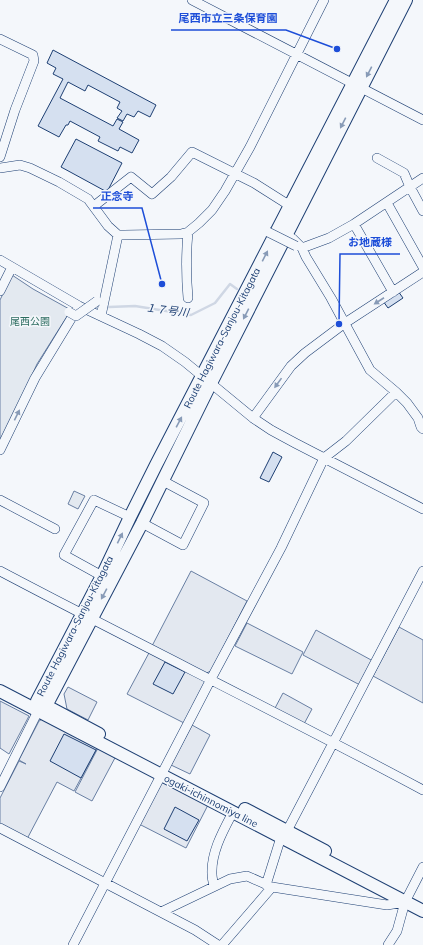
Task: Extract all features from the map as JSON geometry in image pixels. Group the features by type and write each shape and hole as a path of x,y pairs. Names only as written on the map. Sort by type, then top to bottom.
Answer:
{"main road":[{"name":"Route Hagiwara-Sanjou-Kitagata","path":"87,617 102,576 130,517 286,235 396,0"},
{"name":"Route Hagiwara-Sanjou-Kitagata","path":"40,706 87,617 142,523 163,481 206,381 291,205 406,0"},
{"name":"ogaki-ichinnomiya line","path":"0,682 40,706 233,812 284,834"},
{"name":"ogaki-ichinnomiya line","path":"0,691 40,706"},
{"name":"ogaki-ichinnomiya line","path":"162,772 407,899 423,911"},
{"name":"ogaki-ichinnomiya line","path":"407,899 423,902"}],"street":[{"path":"192,0 423,120"},
{"path":"0,168 20,165 30,168 77,192 88,199 108,226 118,235 181,234 188,232 212,210 225,191 250,147 324,0"},
{"path":"0,39 33,55 34,61 15,110 0,158"},
{"path":"94,206 131,178 152,194 171,177 192,152 254,183 291,205"},
{"path":"377,158 404,173 423,211"},
{"path":"268,232 299,247 329,238 387,203 423,178"},
{"path":"387,203 423,267"},
{"path":"354,224 393,292"},
{"path":"188,232 186,254 188,298"},
{"path":"101,316 118,235"},
{"path":"286,235 293,239 306,257 331,298 370,370 396,392 418,418 421,427 423,428"},
{"path":"0,260 79,306 162,346 253,418 271,430 423,510"},
{"path":"0,291 12,267"},
{"path":"253,418 291,366 305,352 345,323 423,272"},
{"path":"69,312 76,316 97,301"},
{"path":"0,450 35,378 79,306"},
{"path":"73,945 162,772 281,548 324,458 346,441 396,392"},
{"path":"142,523 183,545 204,503 163,481"},
{"path":"0,500 55,529"},
{"path":"102,576 64,555 94,500 130,517"},
{"path":"0,571 87,617 334,742 423,790"},
{"path":"222,945 269,886 284,834 334,742 423,571"},
{"path":"0,787 40,706"},
{"path":"214,886 212,874 214,856 221,834 233,812"},
{"path":"0,828 195,930 218,945"},
{"path":"388,945 397,931 407,899 423,866"},
{"path":"161,912 230,879 248,876 269,886 388,905 407,899"}],"green space":[{"name":"尾西公園","path":"12,275 33,289 71,310 37,364 0,445 0,300"},
{"path":"74,491 85,496 78,509 68,504"}],"shaded area":[{"path":"191,571 247,601 211,671 204,674 152,646"},
{"path":"247,623 303,652 292,674 235,646"},
{"path":"399,627 423,640 423,703 373,676"},
{"path":"316,630 373,661 360,685 303,655"},
{"path":"150,651 203,678 205,683 184,723 127,694"},
{"path":"68,687 97,702 88,720 67,709 64,694"},
{"path":"283,693 312,709 304,724 274,710"},
{"path":"0,701 29,716 9,754 0,748"},
{"path":"44,718 98,747 74,791 57,782 27,839 0,824 0,798 19,761 26,764 19,760 39,721"},
{"path":"192,725 210,735 190,774 171,765"},
{"path":"98,748 116,756 92,801 75,792"},
{"path":"165,780 209,803 186,848 139,824 161,782"}],"building":[{"path":"53,50 156,105 150,117 138,111 134,117 127,114 123,121 117,118 122,111 117,108 120,102 88,85 85,91 68,82 60,98 113,126 117,119 123,122 119,129 139,140 132,153 120,147 118,151 98,141 100,137 70,121 59,137 38,126 63,79 53,74 56,68 47,63"},
{"path":"76,139 122,163 107,192 61,167"},
{"path":"398,291 403,298 388,308 383,301"},
{"path":"273,452 282,457 269,482 260,478"},
{"path":"165,662 185,672 173,694 153,684"},
{"path":"64,734 96,750 81,778 50,761"},
{"path":"175,807 199,820 187,841 164,829"}],"waterway":[{"name":"１７号川","path":"109,307 135,306 191,315 215,303 230,284 237,289"}],"place":[{"name":"尾西市立三条保育園","path":"337,49"},
{"name":"正念寺","path":"162,284"},
{"name":"お地蔵様","path":"339,324"}]}
